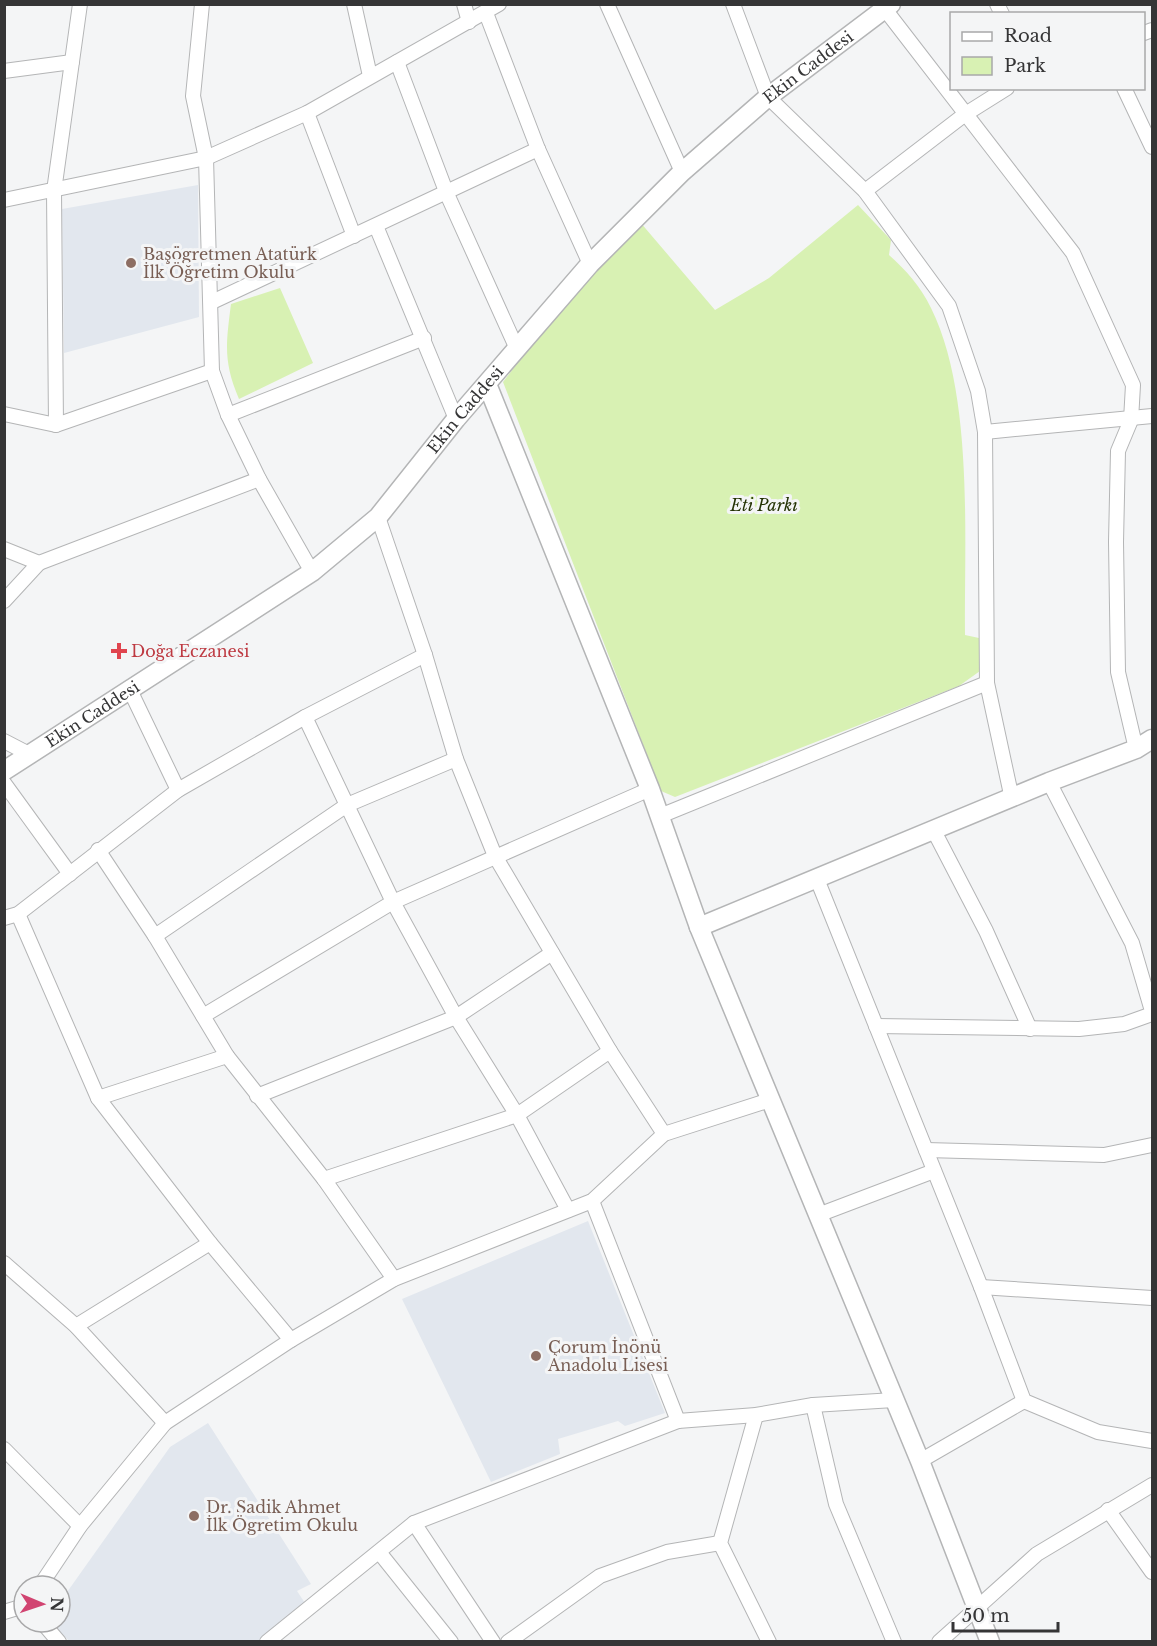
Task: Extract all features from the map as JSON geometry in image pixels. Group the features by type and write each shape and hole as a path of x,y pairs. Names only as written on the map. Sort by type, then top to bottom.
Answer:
{"street":[{"path":"56,425 54,191 80,4"},
{"path":"202,4 193,96 206,158 212,302 212,371 228,415 259,479 312,572"},
{"path":"354,4 370,76"},
{"path":"465,4 469,22"},
{"path":"4,200 206,158 307,113 500,4"},
{"path":"607,4 682,172"},
{"path":"733,4 768,98 865,191 949,306 978,391 985,432 987,683 1012,799"},
{"path":"887,6 964,115 1073,253 1133,385 1131,420 1118,451 1116,554 1118,672 1136,749"},
{"name":"Ekin Caddesi","path":"4,771 129,688 312,572 378,517 456,419 590,264 682,172 768,98 887,6"},
{"path":"486,12 538,149 590,264"},
{"path":"4,71 72,62"},
{"path":"397,62 447,194 518,349"},
{"path":"865,191 964,115 1004,90"},
{"path":"1125,90 1152,147"},
{"path":"307,113 354,236"},
{"path":"212,302 447,194 538,149"},
{"path":"376,226 456,419"},
{"path":"228,415 424,338"},
{"path":"4,414 56,425 212,371"},
{"path":"487,384 650,789 699,927 920,1461 990,1641"},
{"path":"985,432 1131,420 1152,416"},
{"path":"4,601 39,563 259,479"},
{"path":"378,517 425,655 456,759 495,856 610,1051 664,1134"},
{"path":"4,549 39,563"},
{"path":"4,918 18,914 178,790 305,717 425,655"},
{"path":"660,816 987,683"},
{"path":"129,688 178,790"},
{"path":"305,717 393,902 456,1017 517,1115 568,1210"},
{"path":"699,927 1049,782 1136,749 1152,739"},
{"path":"4,741 29,754"},
{"path":"155,936 347,805 456,759"},
{"path":"876,1026 1079,1029 1124,1024 1152,1012 1132,943 1049,782"},
{"path":"4,783 70,874"},
{"path":"203,1016 393,902 650,789"},
{"path":"934,831 986,931 1030,1029"},
{"path":"98,850 155,936 227,1056 324,1179 394,1279"},
{"path":"817,879 981,1287 1024,1401 1098,1432 1152,1441"},
{"path":"18,914 98,1098 210,1243 291,1340"},
{"path":"257,1096 456,1017 552,953"},
{"path":"324,1179 517,1115 610,1051"},
{"path":"98,1098 227,1056"},
{"path":"48,1574 80,1526 165,1423 291,1340 394,1279 592,1201 664,1134 770,1100"},
{"path":"926,1150 1104,1155 1152,1146"},
{"path":"818,1215 934,1171"},
{"path":"592,1201 678,1421"},
{"path":"76,1326 210,1243"},
{"path":"4,1263 76,1326 165,1423"},
{"path":"981,1287 1152,1298"},
{"path":"267,1641 414,1522 678,1421 756,1415 813,1405 894,1400"},
{"path":"920,1461 1024,1401"},
{"path":"813,1405 836,1504 894,1641"},
{"path":"756,1415 720,1542 769,1641"},
{"path":"4,1449 80,1526"},
{"path":"939,1641 1037,1554 1152,1485"},
{"path":"1108,1510 1152,1572"},
{"path":"414,1522 493,1641"},
{"path":"508,1641 600,1575 667,1552 720,1542"},
{"path":"379,1552 451,1641"}],"shaded area":[{"name":"Başögretmen Atatürk İlk Öğretim Okulu","path":"198,185 199,317 64,353 62,209"},
{"name":"Çorum İnönü Anadolu Lisesi","path":"588,1221 665,1413 625,1426 618,1421 558,1439 560,1454 491,1482 402,1299"},
{"name":"Dr. Sadik Ahmet İlk Ögretim Okulu","path":"208,1423 311,1584 297,1591 307,1606 260,1641 69,1641 62,1634 72,1634 72,1585 170,1447"}],"green space":[{"name":"Eti Parkı","path":"858,205 891,240 889,255 923,293 945,343 954,382 964,468 965,635 979,638 980,671 959,686 675,797 661,791 503,382 565,301 640,222 715,310 769,278"},
{"path":"280,288 313,363 239,399 230,374 227,352 231,304"}],"place":[{"name":"Başögretmen Atatürk İlk Öğretim Okulu","path":"131,263"},
{"name":"Doğa Eczanesi","path":"119,651"},
{"name":"Çorum İnönü Anadolu Lisesi","path":"536,1356"},
{"name":"Dr. Sadik Ahmet İlk Ögretim Okulu","path":"194,1516"}]}
